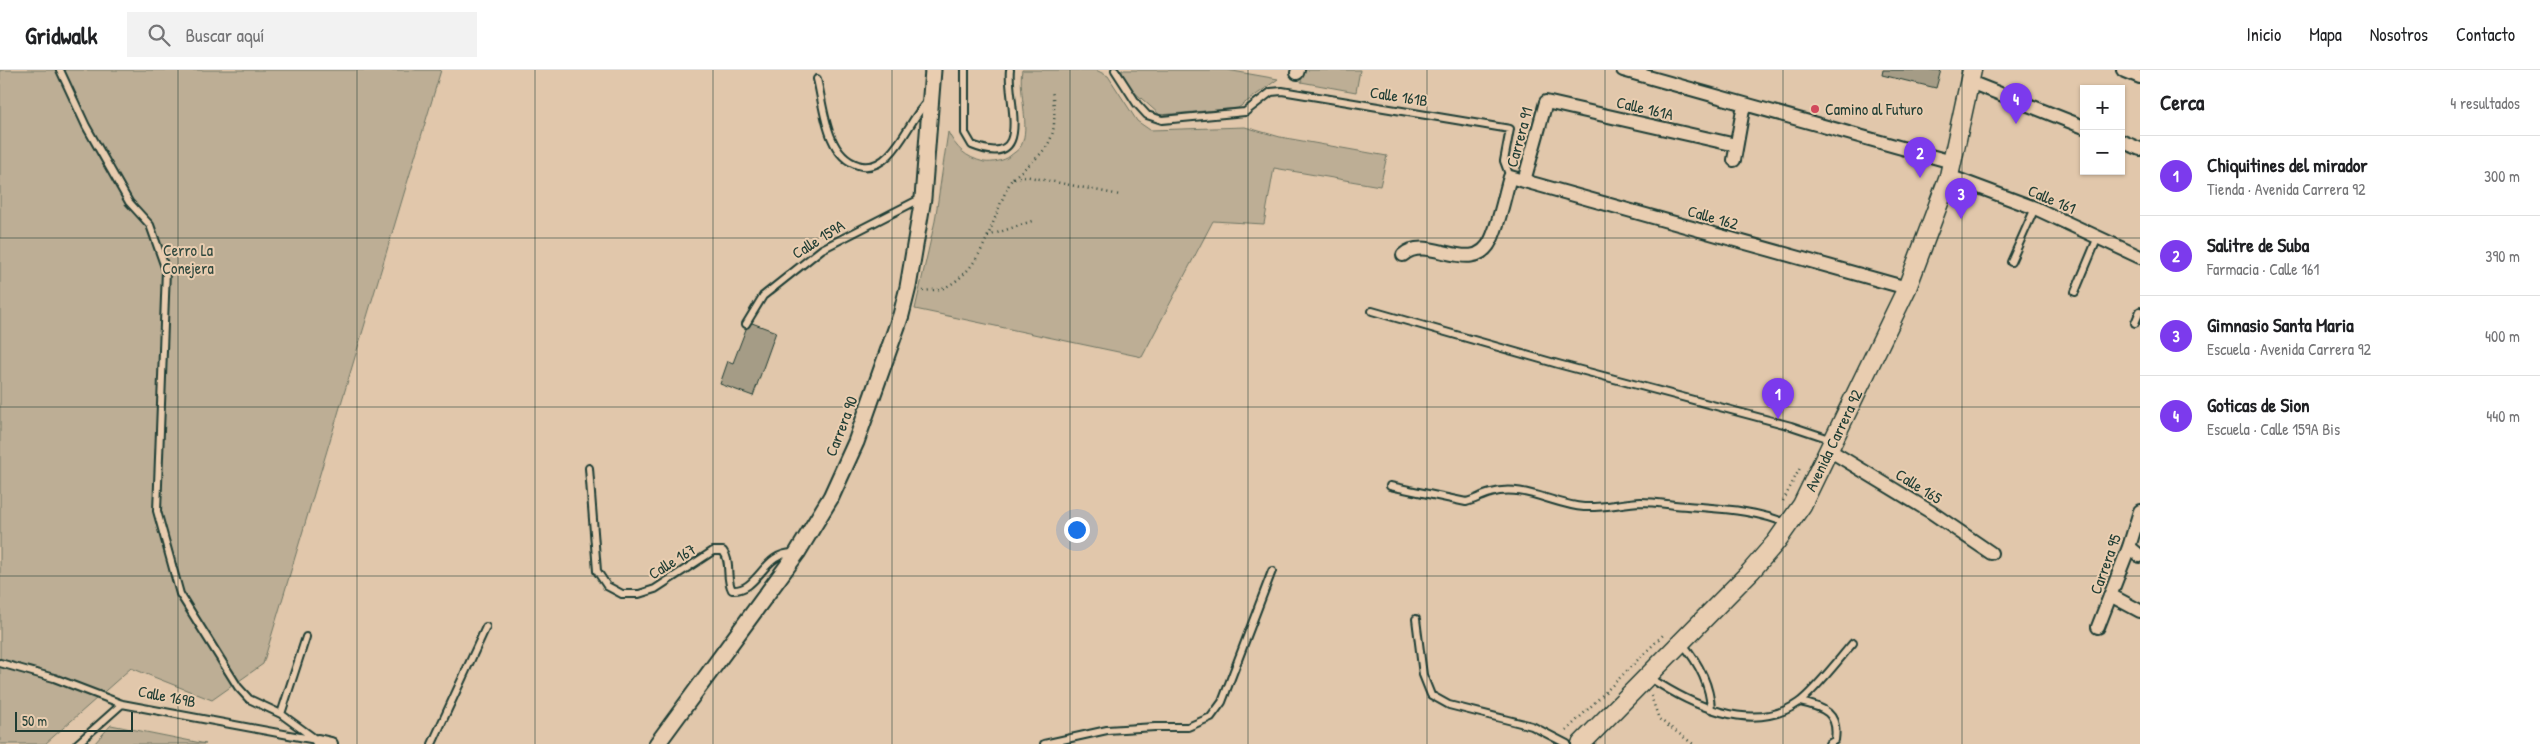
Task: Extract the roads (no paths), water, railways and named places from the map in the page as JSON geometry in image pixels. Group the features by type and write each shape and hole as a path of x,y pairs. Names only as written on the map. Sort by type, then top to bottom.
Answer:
{"main road":[{"name":"Avenida Carrera 92","path":"1581,744 1751,571 1781,521 1802,505 1907,288 1951,169 1971,76"}],"street":[{"name":"Carrera 90","path":"657,744 797,553 831,497 856,442 907,294 923,198 932,70"},
{"name":"Calle 161","path":"1623,70 1744,104 1951,169 2140,257"},
{"path":"2123,70 2140,77"},
{"path":"1971,76 2080,125"},
{"name":"Carrera 91","path":"1524,181 1546,102"},
{"name":"Calle 161A","path":"1546,102 1736,145"},
{"path":"1734,160 1744,104"},
{"path":"2125,143 2140,149"},
{"name":"Calle 162","path":"1510,177 1907,288"},
{"name":"Carrera 91","path":"1403,255 1415,249 1464,257 1481,251 1491,240 1510,177"},
{"name":"Calle 165","path":"1831,445 1991,553"},
{"name":"Carrera 95","path":"2098,627 2129,547 2140,511"},
{"path":"2129,547 2140,556"},
{"path":"2110,594 2140,611"},
{"name":"Calle 169B","path":"318,740 331,744"}],"lane":[{"path":"60,70 86,126 129,202 150,226 166,270 157,511 180,594 238,687 248,699 281,714 318,740"},
{"path":"965,70 965,133 972,145 983,150 998,150 1007,144 1014,135 1016,124 1009,79 1010,70"},
{"name":"Calle 161B","path":"1116,70 1137,104 1147,115 1162,120 1245,112 1271,92 1282,91 1510,129 1504,161 1510,177"},
{"path":"817,79 830,132 839,153 852,163 864,167 878,164 890,154 930,98"},
{"name":"Calle 159A","path":"746,324 763,296 822,249 923,198"},
{"path":"2011,262 2035,208"},
{"path":"2075,292 2098,237"},
{"path":"1372,311 1558,364 1791,426 1831,445"},
{"path":"2135,322 2140,311"},
{"name":"Calle 167","path":"589,468 597,571 607,586 622,594 638,594 655,589 713,552 723,551 728,556 728,583 732,590 740,591 748,587 777,556 786,552 797,553"},
{"path":"1390,486 1466,502 1479,500 1490,493 1520,492 1582,506 1602,507 1643,502 1744,511 1781,521"},
{"path":"1044,744 1107,730 1155,726 1188,727 1211,717 1222,702 1272,571"},
{"path":"1416,619 1423,675 1431,695 1449,705 1532,726 1566,744"},
{"path":"432,744 486,627"},
{"path":"281,714 306,637"},
{"path":"1682,642 1693,655 1705,680 1711,709"},
{"path":"1644,680 1711,709 1750,717 1784,711 1800,702 1853,644"},
{"name":"Calle 169B","path":"0,663 54,678 122,704 318,740"},
{"path":"1800,702 1822,709 1833,717 1836,727 1835,740 1829,744"},
{"path":"77,744 122,704"}],"place":[{"name":"Camino al Futuro","path":"1815,109"},
{"name":"Goticas de Sion","path":"2016,124"},
{"name":"Salitre de Suba","path":"1920,178"},
{"name":"Gimnasio Santa Maria","path":"1961,219"},
{"name":"Chiquitines del mirador","path":"1778,419"}],"park label":[{"name":"Cerro La Conejera","path":"188,259"}]}
